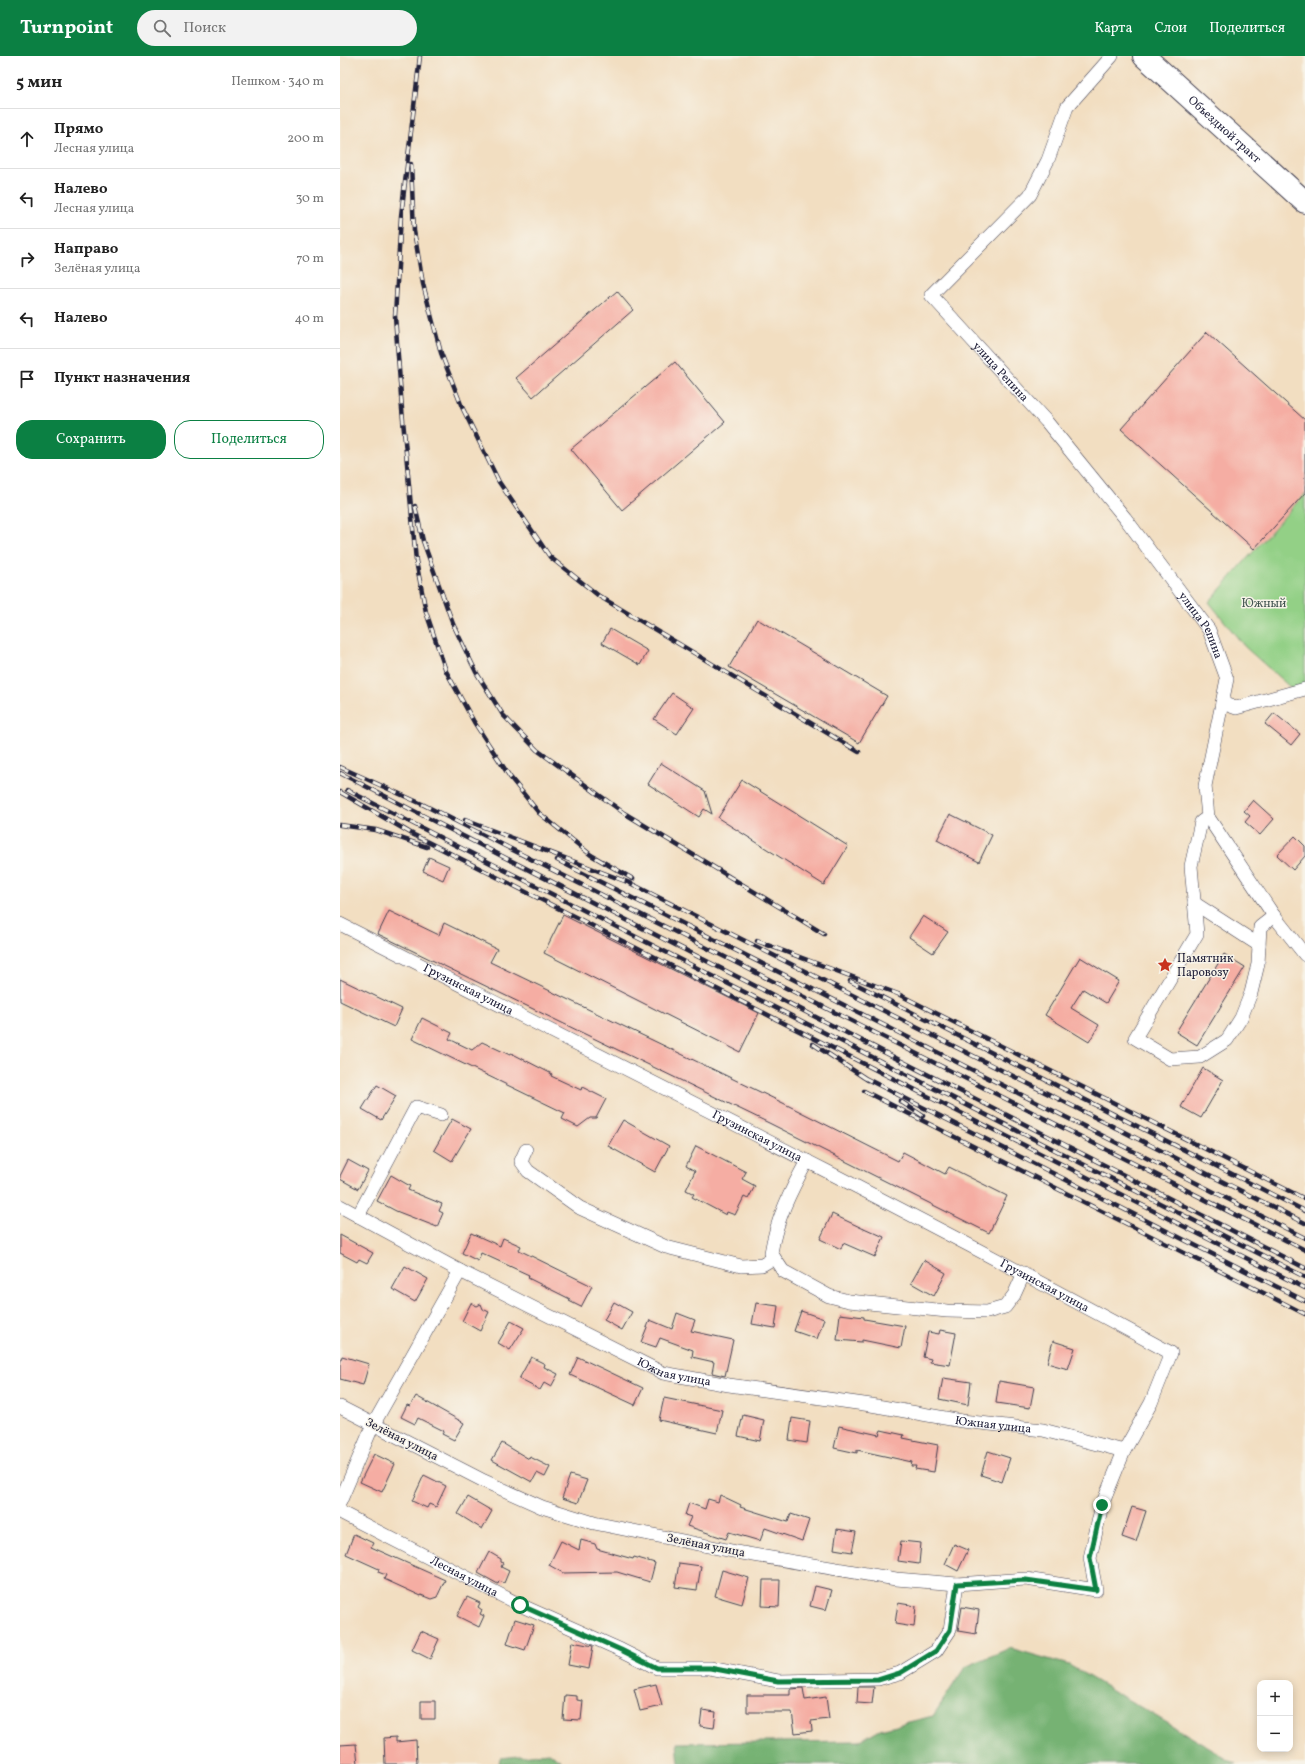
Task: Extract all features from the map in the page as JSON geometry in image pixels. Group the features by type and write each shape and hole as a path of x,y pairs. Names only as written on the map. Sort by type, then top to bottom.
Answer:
{"highway":[{"name":"Объездной тракт","path":"1144,56 1305,202"}],"street":[{"name":"улица Репина","path":"1112,56 1067,107 1048,160 1030,195 931,295 1046,421 1125,518 1209,630 1226,679 1205,786 1208,817 1274,916 1305,955"},
{"path":"1222,704 1236,708 1305,689"},
{"path":"1208,817 1201,822 1191,866 1197,934 1135,1038 1170,1059 1200,1057 1227,1040 1241,1018 1251,993 1258,964 1260,927 1274,916"},
{"path":"1194,903 1259,945"},
{"name":"Грузинская улица","path":"340,924 1024,1273 1171,1353 1151,1403 1124,1451"},
{"path":"358,1216 416,1107 441,1115"},
{"path":"526,1150 521,1161 528,1171 580,1208 666,1247 741,1266 762,1265 774,1258"},
{"path":"807,1161 791,1190 774,1236 771,1254 783,1271 829,1296 849,1301 962,1312 987,1312 1004,1307 1014,1295 1024,1273"},
{"name":"Южная улица","path":"340,1206 460,1270 663,1373 962,1421 1043,1430 1124,1451"},
{"path":"340,1502 373,1425 460,1270"},
{"name":"Зелёная улица","path":"340,1407 484,1481 542,1507 594,1523 742,1553 896,1579 957,1584 1026,1580 1096,1590 1090,1558 1102,1505 1124,1451"},
{"name":"Лесная улица","path":"340,1512 520,1605 621,1650 657,1668 710,1668 778,1681 878,1680 900,1673 936,1651 950,1630 957,1584"}],"green space":[{"name":"Южный","path":"1305,493 1305,685 1292,689 1245,647 1209,602"},
{"path":"1010,1648 1069,1665 1237,1764 679,1764 677,1743 859,1741 880,1729 933,1716 965,1667"},
{"path":"549,1753 566,1764 499,1764 500,1758"}],"building":[{"path":"617,291 633,310 533,397 516,378"},
{"path":"1207,332 1305,420 1305,493 1254,549 1121,429"},
{"path":"675,362 725,422 622,510 571,449"},
{"path":"757,619 887,696 859,743 729,667"},
{"path":"610,629 648,651 640,665 602,643"},
{"path":"672,693 694,708 677,734 654,719"},
{"path":"1274,713 1300,734 1291,745 1265,724"},
{"path":"661,763 705,791 712,814 704,809 699,817 648,784"},
{"path":"742,780 848,846 824,885 718,818"},
{"path":"1253,800 1274,819 1260,835 1245,822 1250,816 1244,811"},
{"path":"950,814 992,835 979,862 937,840"},
{"path":"1295,836 1305,846 1305,856 1293,870 1277,855"},
{"path":"429,857 449,866 443,880 423,871"},
{"path":"389,911 439,935 444,923 497,949 490,962 783,1103 898,1161 903,1152 945,1174 949,1167 1007,1196 989,1233 769,1123 378,934"},
{"path":"563,915 759,1013 740,1052 544,953"},
{"path":"923,916 948,932 933,953 909,937"},
{"path":"1224,954 1245,967 1197,1045 1176,1032"},
{"path":"1080,957 1119,981 1106,1003 1083,989 1071,1008 1099,1025 1089,1042 1045,1015"},
{"path":"340,979 402,1009 394,1027 340,1001"},
{"path":"422,1018 452,1033 449,1039 472,1050 482,1042 510,1055 511,1053 552,1074 551,1076 581,1090 582,1087 606,1099 596,1118 590,1118 578,1127 562,1119 565,1113 412,1039"},
{"path":"1203,1068 1223,1080 1201,1118 1181,1107"},
{"path":"377,1085 396,1096 381,1120 362,1109"},
{"path":"452,1119 471,1129 452,1161 434,1150"},
{"path":"623,1120 669,1146 655,1172 608,1146"},
{"path":"696,1146 746,1172 742,1179 755,1186 748,1199 744,1197 735,1215 727,1212 726,1215 692,1197 694,1194 686,1190 695,1171 686,1166"},
{"path":"348,1160 368,1171 358,1189 340,1179"},
{"path":"391,1175 410,1186 408,1190 442,1204 439,1211 443,1213 437,1227 396,1211 377,1201"},
{"path":"832,1214 884,1237 875,1257 843,1243 841,1249 820,1239"},
{"path":"471,1233 500,1246 503,1238 521,1246 519,1250 592,1286 581,1307 569,1301 570,1299 528,1278 529,1275 481,1253 478,1261 462,1253"},
{"path":"340,1235 373,1253 367,1263 359,1259 357,1262 340,1253"},
{"path":"924,1260 946,1273 934,1296 911,1283"},
{"path":"405,1266 428,1279 415,1302 392,1289"},
{"path":"614,1302 632,1312 622,1330 604,1320"},
{"path":"471,1303 477,1306 481,1304 483,1309 489,1312 480,1331 462,1321"},
{"path":"756,1303 778,1306 775,1328 752,1324"},
{"path":"801,1311 824,1319 817,1339 794,1331"},
{"path":"677,1313 695,1320 691,1331 733,1340 725,1376 712,1373 714,1362 692,1357 693,1350 660,1338 656,1347 641,1342 650,1320 672,1329"},
{"path":"840,1314 864,1317 864,1319 905,1326 901,1348 862,1340 862,1342 837,1340"},
{"path":"511,1321 524,1328 510,1350 498,1343"},
{"path":"940,1330 956,1333 950,1365 930,1362 931,1359 923,1357 928,1332 939,1334"},
{"path":"1053,1341 1075,1348 1068,1369 1047,1363"},
{"path":"342,1356 369,1364 363,1385 340,1379 340,1364"},
{"path":"531,1357 545,1364 544,1367 558,1374 551,1387 544,1383 540,1390 519,1379"},
{"path":"578,1357 643,1388 635,1405 570,1375"},
{"path":"943,1378 971,1382 968,1405 939,1399"},
{"path":"999,1381 1034,1387 1030,1408 996,1403"},
{"path":"416,1396 464,1423 454,1440 442,1434 444,1431 418,1418 415,1424 401,1417 407,1405 410,1406"},
{"path":"664,1398 722,1410 717,1433 659,1420"},
{"path":"743,1415 764,1420 760,1441 738,1436"},
{"path":"792,1418 810,1421 807,1443 789,1440"},
{"path":"839,1426 879,1435 881,1430 904,1435 903,1438 938,1445 934,1472 915,1469 916,1466 911,1466 912,1462 857,1450 857,1453 834,1448"},
{"path":"502,1443 529,1459 530,1457 550,1467 545,1477 537,1473 532,1482 492,1460"},
{"path":"988,1451 1010,1458 1002,1482 981,1475"},
{"path":"374,1454 395,1464 382,1492 360,1482"},
{"path":"424,1475 446,1486 436,1507 429,1504 427,1508 412,1501"},
{"path":"570,1475 587,1480 578,1503 562,1498"},
{"path":"720,1495 741,1505 740,1507 788,1522 791,1514 809,1520 802,1541 765,1528 760,1541 729,1532 726,1539 687,1526 691,1517 685,1515 689,1503 705,1509 708,1499 718,1502"},
{"path":"468,1497 492,1511 482,1529 458,1514"},
{"path":"1132,1507 1146,1511 1136,1542 1122,1537"},
{"path":"837,1529 856,1532 852,1552 834,1549"},
{"path":"354,1534 373,1543 371,1547 445,1580 437,1597 431,1599 421,1596 384,1579 386,1575 378,1572 379,1569 346,1554"},
{"path":"581,1540 595,1544 597,1549 633,1559 634,1557 655,1563 650,1582 617,1572 563,1573 549,1565 561,1541 579,1550"},
{"path":"901,1541 921,1543 919,1564 898,1561"},
{"path":"954,1544 968,1550 958,1571 945,1564"},
{"path":"489,1552 501,1559 501,1562 503,1563 501,1567 509,1571 504,1583 499,1581 498,1584 478,1573"},
{"path":"679,1563 701,1566 697,1590 675,1587"},
{"path":"722,1570 749,1578 742,1604 715,1596"},
{"path":"763,1580 780,1580 779,1607 762,1606"},
{"path":"815,1586 832,1590 826,1610 810,1606"},
{"path":"467,1597 480,1603 478,1607 482,1610 480,1614 484,1616 479,1627 457,1616"},
{"path":"898,1603 916,1606 914,1627 895,1624"},
{"path":"962,1607 979,1610 976,1634 958,1631"},
{"path":"515,1619 534,1625 525,1650 507,1644"},
{"path":"421,1631 439,1639 430,1659 412,1650"},
{"path":"572,1642 593,1646 589,1669 568,1665"},
{"path":"656,1684 662,1706 640,1711 634,1689"},
{"path":"858,1687 874,1687 872,1704 857,1703"},
{"path":"803,1688 805,1700 826,1697 829,1719 811,1721 812,1731 795,1733 792,1712 747,1712 747,1695 790,1695 790,1689"},
{"path":"565,1695 577,1696 577,1700 583,1701 581,1720 563,1719"},
{"path":"421,1701 435,1701 435,1719 421,1719"},
{"path":"702,1710 716,1712 714,1728 700,1726"},
{"path":"396,1737 396,1742 416,1740 417,1764 385,1764 384,1738"},
{"path":"356,1744 358,1764 340,1764 340,1745"}],"railway":[{"path":"420,56 401,216 395,316 416,561 426,612 446,671 474,722 510,777 539,813 591,855 633,879"},
{"path":"411,164 414,231 423,284 441,353 462,407 499,482 550,557 599,596 859,752"},
{"path":"415,506 423,541 453,624 476,672 503,715 537,750 624,813 824,934"},
{"path":"340,767 422,804 1305,1250"},
{"path":"340,773 1305,1268"},
{"path":"347,790 1305,1277"},
{"path":"340,792 414,835 1305,1288"},
{"path":"465,820 630,883 1305,1223"},
{"path":"340,825 376,830 427,847"},
{"path":"557,860 1305,1238"},
{"path":"757,941 898,994 1305,1199"},
{"path":"850,981 1305,1211"},
{"path":"813,1044 868,1080"},
{"path":"863,1077 1305,1301"},
{"path":"864,1091 1305,1314"},
{"path":"900,1101 923,1116"}],"place":[{"name":"Памятник Паровозу","path":"1165,965"}],"route":[{"path":"520,1605 621,1650 657,1668 710,1668 749,1677 778,1681 878,1680 900,1673 936,1651 950,1630 957,1584 1026,1580 1096,1590 1090,1558 1102,1505"}]}
